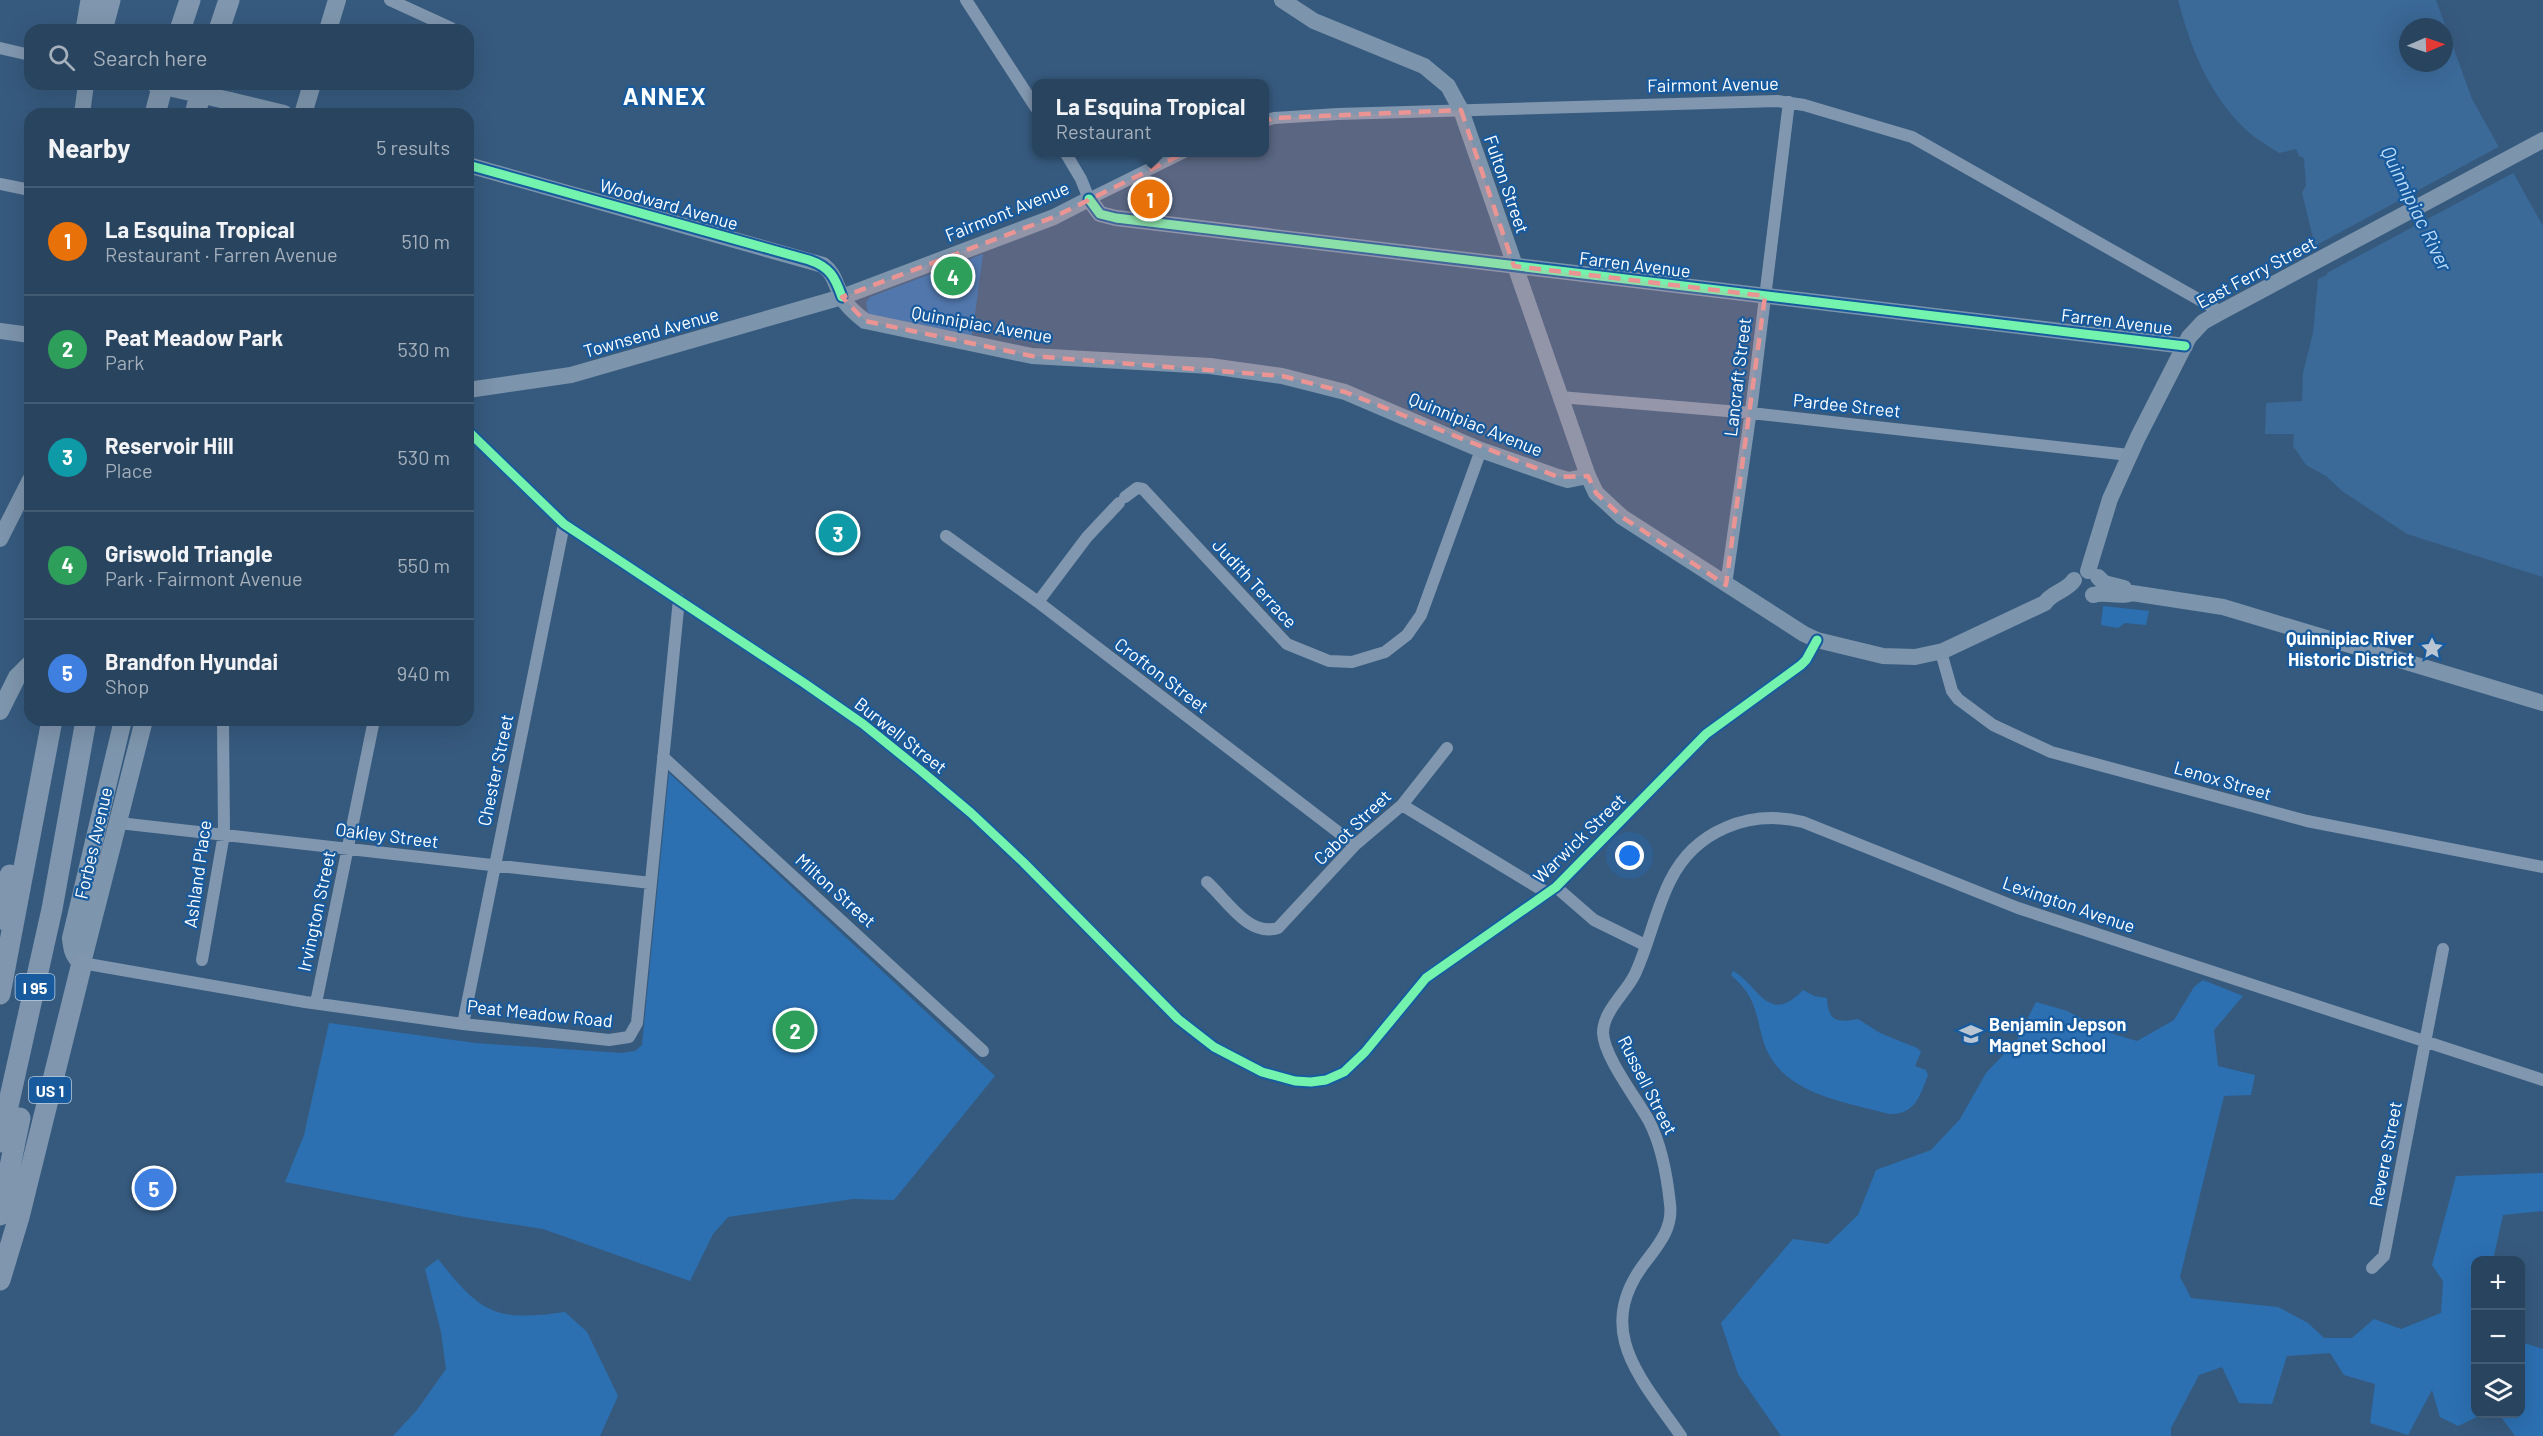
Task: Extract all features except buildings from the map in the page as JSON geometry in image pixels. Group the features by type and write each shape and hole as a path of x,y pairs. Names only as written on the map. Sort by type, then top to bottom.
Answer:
{"highway":[{"path":"87,24 91,0"},
{"path":"104,24 110,0"},
{"path":"182,24 190,0"},
{"path":"221,24 229,0"},
{"path":"157,108 161,90"},
{"path":"197,108 201,90"},
{"path":"0,919 25,809 48,726"},
{"name":"I 95","path":"0,994 22,889 49,726"},
{"name":"I 95","path":"0,1142 36,985 85,726"},
{"path":"9,1216 45,994 66,832"},
{"name":"Forbes Avenue","path":"9,1216 82,963"},
{"name":"US 1","path":"0,1280 9,1216"}],"main road":[{"path":"330,24 337,0"},
{"name":"Fulton Street","path":"1281,0 1314,21 1424,66 1448,86 1461,110 1588,476"},
{"path":"83,108 85,90"},
{"path":"181,90 259,108"},
{"path":"305,108 310,90"},
{"name":"East Ferry Street","path":"2088,596 2099,587 2087,576 2110,499 2129,454 2196,328 2221,312 2543,140"},
{"name":"Woodward Avenue","path":"474,167 809,260 828,269 836,279 842,297"},
{"name":"Farren Avenue","path":"1089,199 1097,212 1108,217 2185,346"},
{"name":"Fairmont Avenue","path":"842,297 1054,217 1089,199"},
{"name":"Townsend Avenue","path":"474,389 571,375 842,297"},
{"name":"Quinnipiac Avenue","path":"842,297 855,314 865,321 1032,356 1210,366 1282,376 1345,392 1482,450 1568,480 1588,476"},
{"path":"0,331 24,334"},
{"path":"1588,476 1596,493 1622,517 1794,629 1817,640 1898,657 1941,652 2045,603 2049,597 2087,576"},
{"path":"0,539 24,492"},
{"path":"2087,576 2126,588 2132,593 2223,607 2543,703"},
{"path":"2087,576 2075,590 2088,596"},
{"path":"2045,603 2053,604 2072,596 2105,593 2125,596 2132,593"},
{"path":"0,711 17,677 24,670"},
{"name":"Forbes Avenue","path":"122,726 71,938 72,951 82,963 143,726"}],"street":[{"path":"390,0 443,24"},
{"path":"966,0 1032,102"},
{"path":"0,48 24,54"},
{"name":"Fairmont Avenue","path":"1269,120 1338,114 1789,102 1912,137 2221,312"},
{"name":"Lancraft Street","path":"1726,585 1751,413 1789,102"},
{"path":"1068,157 1081,178 1089,199"},
{"name":"Fairmont Avenue","path":"1089,199 1176,157"},
{"path":"0,184 24,189"},
{"name":"Pardee Street","path":"1560,397 1751,413 2129,454"},
{"name":"Burwell Street","path":"474,437 564,524 680,599 863,724 929,778 1023,861 1178,1019 1206,1041 1232,1058 1262,1072 1295,1081"},
{"name":"Judith Terrace","path":"1038,602 1087,537 1122,500 1137,488 1143,489 1287,644 1329,661 1352,662 1385,652 1407,634 1421,615 1482,450"},
{"name":"Chester Street","path":"464,1024 564,524"},
{"name":"Crofton Street","path":"946,536 1038,602 1355,845"},
{"name":"Peat Meadow Road","path":"82,963 316,1003 464,1024 609,1040 629,1037 634,1032 637,1023 680,599"},
{"name":"Warwick Street","path":"1295,1081 1326,1080 1344,1072 1365,1052 1426,978 1551,890 1706,734 1724,718 1801,665 1817,640"},
{"name":"Lenox Street","path":"1941,652 1952,691 1958,699 1993,725 2051,752 2307,821 2543,867"},
{"name":"Ashland Place","path":"202,960 224,834 223,726"},
{"name":"Irvington Street","path":"316,1003 373,726"},
{"name":"Cabot Street","path":"1207,882 1254,928 1270,931 1278,928 1355,845 1402,805 1447,748"},
{"name":"Milton Street","path":"663,757 983,1051"},
{"path":"1402,805 1551,890 1594,920 1646,945"},
{"name":"Lexington Avenue","path":"1646,945 1670,881 1688,854 1703,840 1724,828 1750,819 1780,818 1819,827 2018,908 2543,1080"},
{"name":"Oakley Street","path":"119,822 651,883"},
{"name":"Russell Street","path":"1646,945 1635,974 1611,1011 1603,1031 1608,1053 1658,1141 1664,1161 1671,1218 1661,1242 1640,1268 1626,1294 1621,1314 1621,1329 1623,1343 1631,1362 1681,1436"},
{"name":"Revere Street","path":"2372,1268 2384,1256 2443,949"}],"highlighted area":[{"path":"1461,110 1514,266 1765,296 1726,585 1622,517 1596,493 1588,476 1558,477 1345,392 1282,376 1032,356 865,321 842,297 1054,217 1229,131 1274,118"}],"shaded area":[{"path":"983,254 972,336 868,314 866,302 870,297"},
{"path":"2103,606 2149,611 2146,625 2125,623 2118,628 2101,625"},
{"path":"669,773 995,1076 894,1200 853,1199 728,1217 713,1234 690,1281 543,1229 465,1217 285,1182 304,1135 329,1023 475,1043 621,1053 635,1051 642,1045"},
{"path":"1733,971 1772,1004 1781,1004 1791,1000 1803,990 1814,996 1827,998 1829,1012 1835,1019 1845,1021 1858,1019 1880,1033 1917,1048 1921,1052 1915,1066 1926,1070 1928,1075 1915,1103 1905,1111 1889,1114 1833,1099 1798,1084 1783,1073 1771,1058 1750,998 1731,975"},
{"path":"2203,980 2243,996 2214,1030 2218,1066 2255,1075 2251,1095 2224,1096 2180,1277 2191,1298 2278,1307 2308,1323 2324,1338 2352,1338 2374,1319 2401,1329 2441,1313 2443,1281 2432,1265 2456,1176 2543,1173 2543,1211 2503,1215 2494,1256 2471,1256 2471,1418 2475,1418 2458,1426 2440,1417 2432,1390 2408,1435 2370,1423 2375,1384 2344,1375 2330,1353 2287,1356 2272,1404 2239,1403 2222,1367 2199,1375 2171,1428 2171,1436 1781,1436 1738,1374 1721,1323 1793,1239 1828,1244 1858,1215 1876,1170 1931,1150 1960,1119 1986,1073 2017,1040 2036,1002 2067,1011 2110,1033 2137,1041 2174,1020 2194,987"},
{"path":"438,1259 466,1291 491,1310 521,1316 565,1312 587,1332 618,1396 600,1436 393,1436 417,1410 446,1369 441,1332 425,1269"},
{"path":"2525,1343 2543,1349 2543,1436 2515,1436 2502,1418 2525,1418"}],"water":[{"name":"Quinnipiac River","path":"2178,0 2436,0 2443,18 2399,18 2399,72 2453,72 2453,47 2472,99 2543,226 2543,577 2407,534 2342,491 2326,476 2306,465 2293,446 2294,434 2265,434 2266,403 2302,401 2303,373 2313,333 2318,279 2327,275 2327,268 2314,242 2302,193 2306,185 2304,158 2299,156 2296,149 2279,153 2244,128 2220,100 2195,53"}],"pier":[{"path":"2502,145 2517,171 2325,274 2313,247"}],"cycle path":[{"path":"474,167 809,260 822,266 831,274 842,297"},
{"path":"1089,199 1100,214 1116,218 2185,346"},
{"path":"474,437 564,524 804,683 863,724 920,770 971,813 1023,862 1178,1019 1214,1047 1262,1072 1295,1081 1326,1080 1344,1072 1365,1052 1426,978 1556,887 1706,734 1801,665 1817,640"}],"place":[{"name":"La Esquina Tropical","path":"1150,199"},
{"name":"Griswold Triangle","path":"953,276"},
{"name":"Reservoir Hill","path":"838,533"},
{"name":"Quinnipiac River Historic District","path":"2432,648"},
{"name":"Peat Meadow Park","path":"795,1030"},
{"name":"Benjamin Jepson Magnet School","path":"1971,1034"},
{"name":"Brandfon Hyundai","path":"154,1188"}],"district":[{"name":"ANNEX","path":"665,95"}]}
